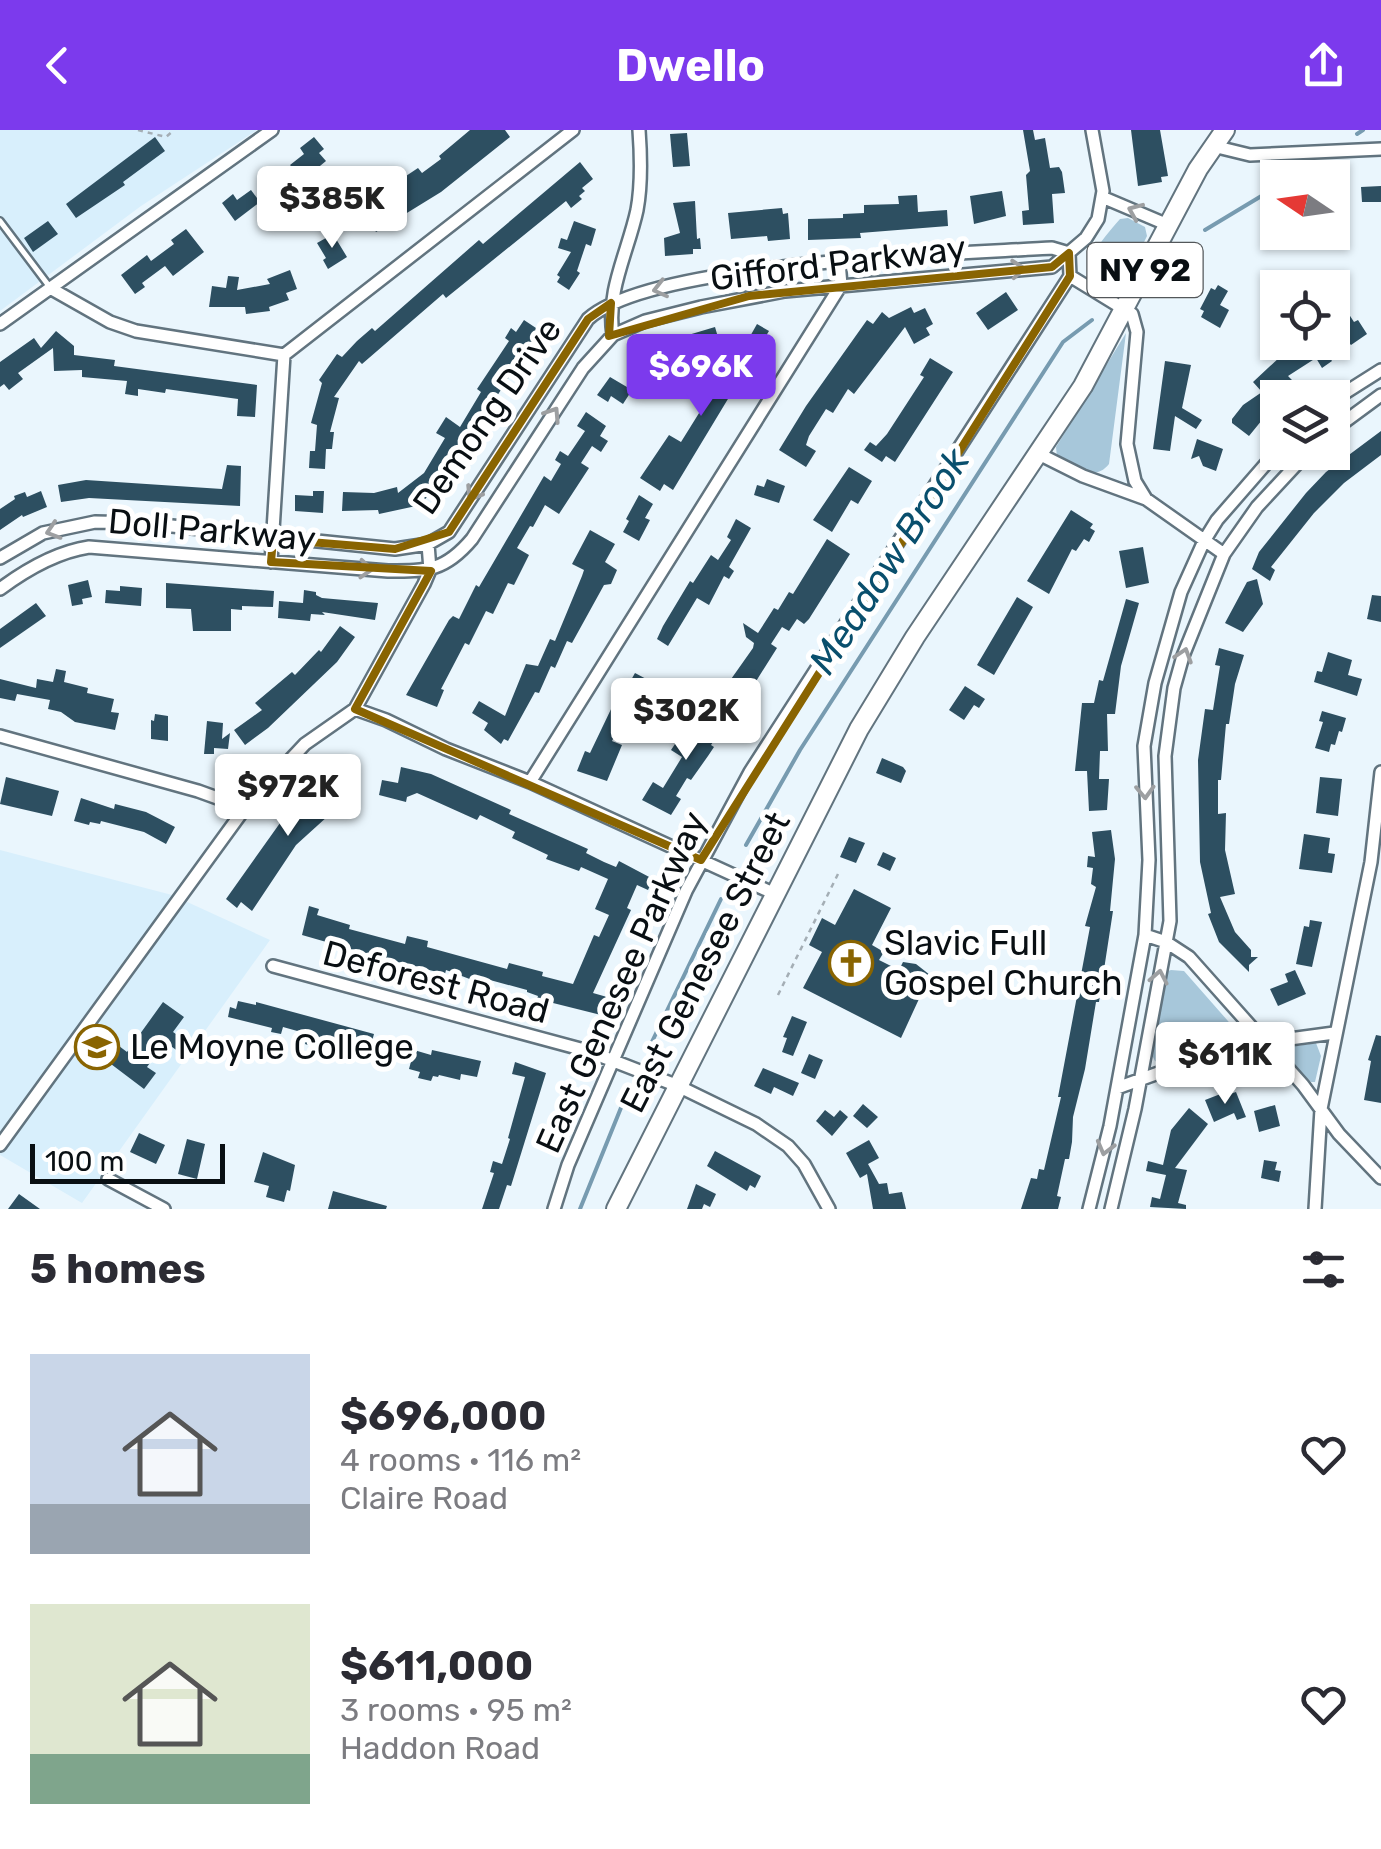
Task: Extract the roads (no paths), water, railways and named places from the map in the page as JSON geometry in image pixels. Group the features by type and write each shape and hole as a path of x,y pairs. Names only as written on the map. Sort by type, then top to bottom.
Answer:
{"main road":[{"name":"East Genesee Street","path":"616,1209 858,729 1083,386 1168,225 1225,130"}],"street":[{"path":"0,324 272,130"},
{"path":"50,288 110,322 136,331 284,355 573,130"},
{"name":"Demong Drive","path":"430,570 456,558 472,538 582,368 613,334 611,303 637,209 642,170 639,130"},
{"path":"1092,130 1102,197 1098,219 1086,238 1069,253 1070,276 1126,308 1137,332 1128,458 1146,499"},
{"path":"1212,146 1250,155 1381,148"},
{"path":"1102,197 1168,225"},
{"name":"Gifford Parkway","path":"611,303 711,278 839,262 1052,248 1069,253"},
{"name":"Gifford Parkway","path":"613,334 645,322 750,296 1052,267 1069,253"},
{"path":"530,782 841,285 839,262"},
{"name":"East Genesee Parkway","path":"554,1209 568,1165 700,860 750,772 1070,276"},
{"name":"Demong Drive","path":"0,1146 244,808 305,744 355,710 430,570 428,544 449,532 588,318 611,303"},
{"path":"271,562 284,355"},
{"path":"1350,390 1381,370"},
{"path":"1350,418 1381,396"},
{"path":"1040,454 1083,476 1146,499 1224,554"},
{"path":"1088,1209 1117,1088 1144,935 1149,860 1144,746 1160,665 1181,592 1204,540 1261,470"},
{"path":"1111,1209 1170,921 1165,756 1183,656 1224,554 1257,508 1292,470"},
{"name":"Doll Parkway","path":"0,558 43,533 95,522 144,523 272,539 396,548 428,544"},
{"name":"Doll Parkway","path":"0,589 26,570 71,550 89,547 388,571 430,570"},
{"path":"355,710 530,782 775,894"},
{"path":"0,736 198,791 244,808"},
{"path":"1315,1209 1321,1109 1370,862 1381,772"},
{"path":"1144,935 1166,942 1189,957 1381,1178"},
{"name":"Deforest Road","path":"273,966 612,1060 678,1086 756,1124 788,1146 804,1164 828,1209"},
{"path":"1117,1088 1230,1047 1334,1033"},
{"path":"108,1179 164,1209"}],"lane":[{"path":"0,221 50,288"}],"waterway":[{"name":"Meadow Brook","path":"1357,134 1363,130"},
{"name":"Meadow Brook","path":"1205,230 1260,197"},
{"name":"Meadow Brook","path":"746,845 800,750 1063,342 1092,320"},
{"name":"Meadow Brook","path":"648,1050 721,899"},
{"name":"Meadow Brook","path":"580,1209 629,1088"}],"place":[{"name":"Slavic Full Gospel Church","path":"851,963"},
{"name":"Le Moyne College","path":"97,1047"}]}
